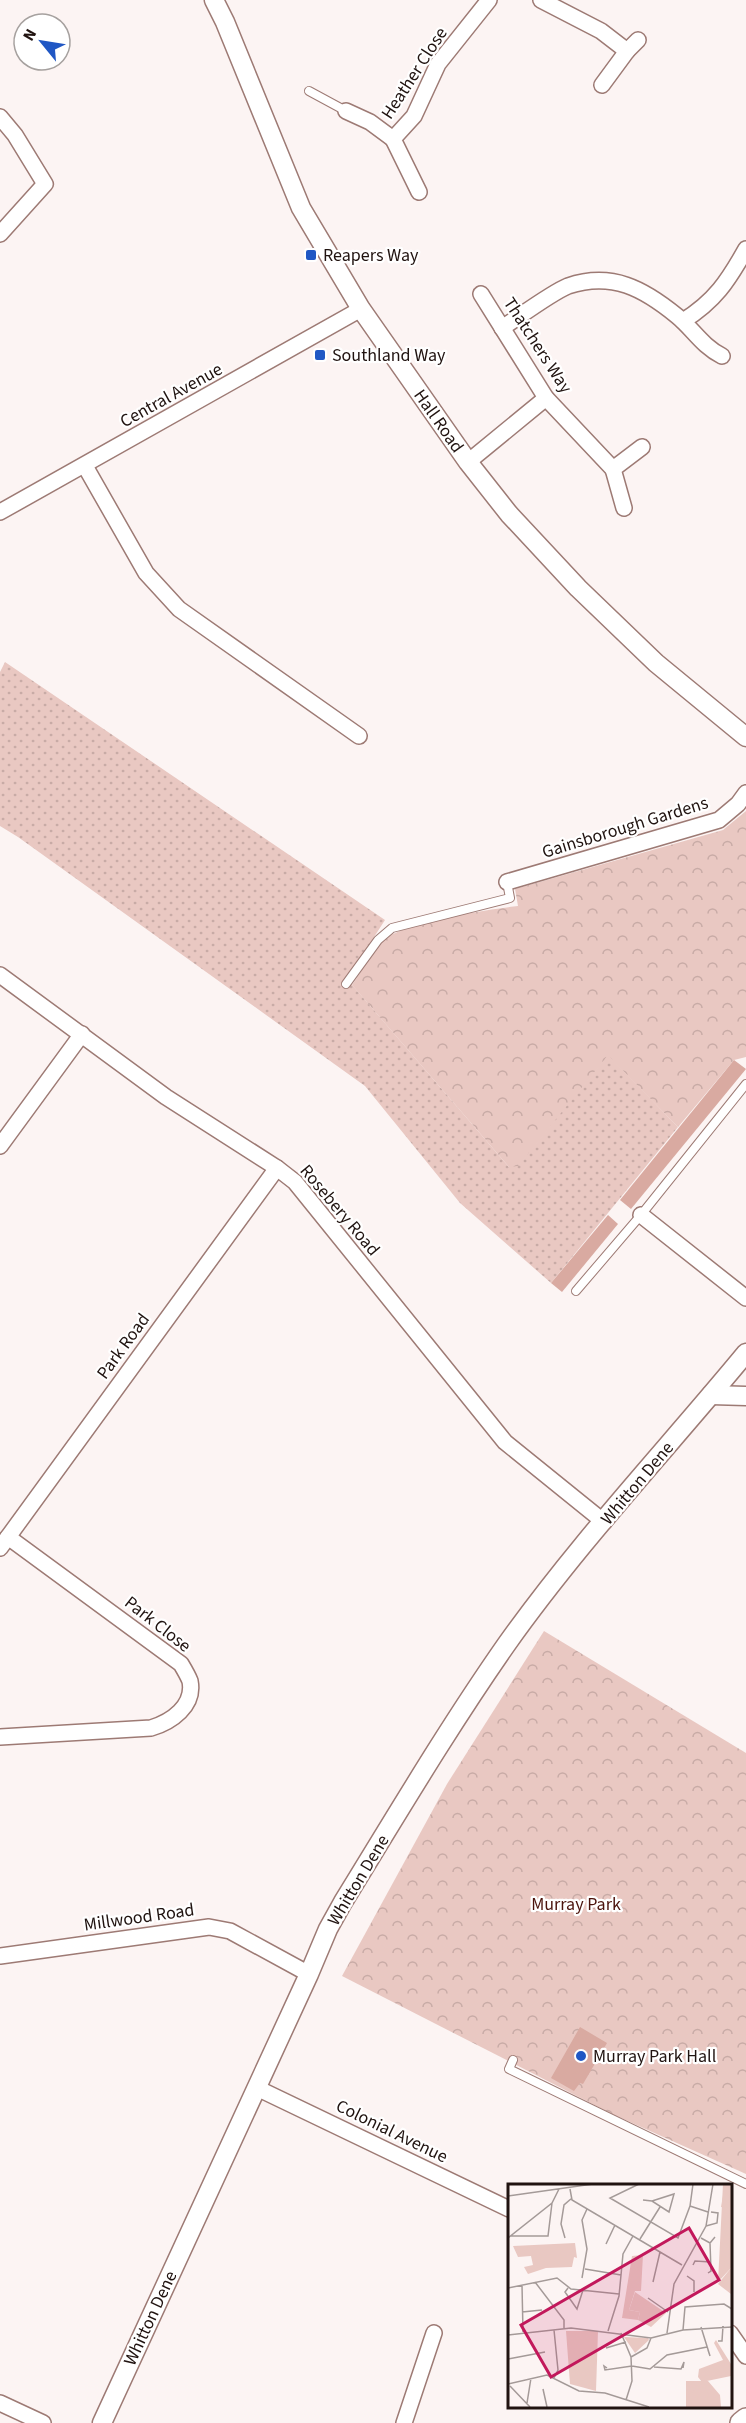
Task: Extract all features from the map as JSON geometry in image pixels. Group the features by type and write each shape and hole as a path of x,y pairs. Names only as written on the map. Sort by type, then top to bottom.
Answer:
{"main road":[{"path":"741,2423 746,2420"}],"street":[{"name":"Hall Road","path":"214,0 301,208 361,309 468,462 509,514 578,588 656,663 746,737"},
{"name":"Heather Close","path":"393,139 414,116 438,64 489,0"},
{"path":"541,0 633,45 602,85"},
{"name":"Heather Close","path":"346,111 370,122 393,139 419,192"},
{"path":"0,117 15,135 45,184 0,234"},
{"path":"683,321 705,308 729,278 746,249"},
{"path":"502,328 567,287 600,280 626,285 648,294 683,321 701,342 722,356"},
{"name":"Thatchers Way","path":"481,294 546,398 613,469 624,508"},
{"name":"Central Avenue","path":"0,512 361,309"},
{"path":"468,462 546,398"},
{"path":"613,469 642,447"},
{"path":"85,466 146,573 179,609 359,736"},
{"name":"Gainsborough Gardens","path":"507,882 719,820 746,794"},
{"name":"Rosebery Road","path":"0,975 166,1097 295,1182 505,1442 604,1522"},
{"path":"0,1146 82,1034"},
{"name":"Park Road","path":"4,1542 277,1168"},
{"path":"641,1215 746,1298"},
{"name":"Whitton Dene","path":"102,2423 328,1929 343,1902 440,1743 507,1644 604,1522 746,1353"},
{"path":"711,1395 746,1396"},
{"name":"Park Close","path":"0,1737 151,1728 167,1723 180,1713 189,1695 190,1682 181,1664 4,1542"},
{"name":"Millwood Road","path":"0,1956 209,1928 230,1931 309,1974"},
{"name":"Colonial Avenue","path":"257,2088 508,2209"},
{"path":"404,2423 434,2333"},
{"path":"731,2336 746,2356"},
{"path":"0,2403 43,2423"}],"lane":[{"path":"309,91 346,111"},
{"path":"346,984 378,940 392,928 510,898 507,882"},
{"path":"576,1291 641,1215 746,1084"},
{"path":"513,2060 509,2069 746,2184"}],"green space":[{"path":"5,662 385,920 347,979 509,1167 518,1166 608,1055 678,1127 551,1283 460,1203 365,1086 0,826 0,672"},
{"path":"746,811 746,1057 734,1060 678,1127 608,1056 518,1167 509,1167 352,985 371,956 384,940 394,933 448,917 518,906 515,889 723,830"},
{"name":"Murray Park","path":"544,1631 746,1753 746,2174 612,2114 342,1976 447,1784"}],"building":[{"path":"734,1060 746,1069 631,1209 620,1200"},
{"path":"608,1215 618,1224 562,1292 551,1283"},
{"name":"Murray Park Hall","path":"580,2027 607,2043 583,2084 580,2083 574,2091 551,2078"}],"place":[{"name":"Reapers Way","path":"311,255"},
{"name":"Southland Way","path":"320,355"},
{"name":"Murray Park Hall","path":"581,2056"}]}
